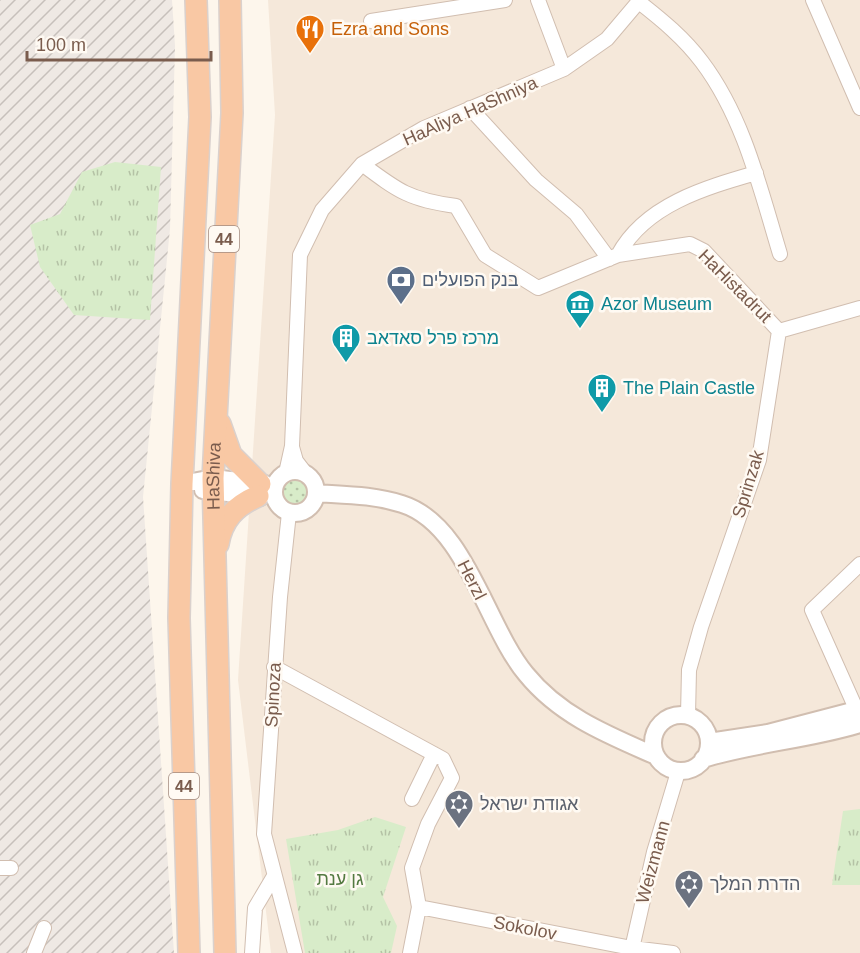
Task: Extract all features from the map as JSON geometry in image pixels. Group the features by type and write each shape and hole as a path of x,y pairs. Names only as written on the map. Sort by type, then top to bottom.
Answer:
{"highway":[{"name":"HaShiva","path":"189,953 179,618 182,484 200,117 196,0"},
{"name":"HaShiva","path":"225,953 213,485 232,113 230,0"},
{"path":"214,584 217,549 225,522 240,506 271,487 239,465 226,446 216,400"}],"street":[{"path":"371,21 505,0"},
{"path":"538,0 564,69"},
{"path":"813,0 860,108"},
{"path":"640,1 672,28 701,61 721,90 756,173 780,254"},
{"name":"HaAliya HaShniya","path":"306,474 296,461 292,446 300,255 322,210 362,164 424,128 564,69 607,39 640,1"},
{"path":"470,108 536,180 576,214 613,257 628,236 656,214 696,190 756,173"},
{"name":"HaHistadrut","path":"362,164 398,191 423,202 456,206 485,255 538,288 613,257 690,244 704,251 779,332"},
{"path":"779,332 860,308"},
{"name":"Sprinzak","path":"688,715 689,670 759,460 779,332"},
{"name":"HaAliya HaShniya","path":"271,487 292,446"},
{"path":"182,484 271,487 299,471 314,482 316,493 308,510 289,513 280,508 271,487"},
{"name":"Herzl","path":"316,493 367,495 405,505 427,518 454,545 492,618 526,674 559,706 592,728 656,756"},
{"name":"Spinoza","path":"289,513 274,667 264,834 295,953"},
{"path":"859,715 812,610 860,564"},
{"path":"274,667 443,759 452,778 428,824 412,868 419,907 410,953"},
{"path":"688,715 703,725 709,742 703,759 696,766 678,772 662,763 656,756 653,738 656,729 669,717 688,715"},
{"path":"709,742 859,715"},
{"path":"703,759 726,752 831,733 859,715"},
{"name":"Herzl","path":"592,728 653,738"},
{"path":"412,799 434,754"},
{"name":"Weizmann","path":"631,951 654,852 678,772"},
{"path":"252,953 255,908 274,876"},
{"name":"Sokolov","path":"419,907 631,951 673,953"},
{"path":"34,953 44,928"}],"shaded area":[{"path":"0,0 172,0 175,46 170,229 143,497 174,953 0,953"},
{"path":"268,0 860,0 860,953 271,953 238,680 275,115"}],"green space":[{"path":"115,162 161,167 150,320 74,315 40,267 30,225 60,214 82,172"},
{"path":"295,478 305,482 309,492 305,502 295,506 285,502 281,492 285,482"},
{"path":"860,809 860,885 832,885 843,811"},
{"name":"גן ענת","path":"375,817 406,827 383,897 397,926 391,953 305,953 286,839 338,830"}],"place":[{"name":"Ezra and Sons","path":"310,54"},
{"name":"בנק הפועלים","path":"401,306"},
{"name":"Azor Museum","path":"580,330"},
{"name":"מרכז פרל סאדאב","path":"346,364"},
{"name":"The Plain Castle","path":"602,414"},
{"name":"אגודת ישראל","path":"459,830"},
{"name":"הדרת המלך","path":"689,910"}]}
